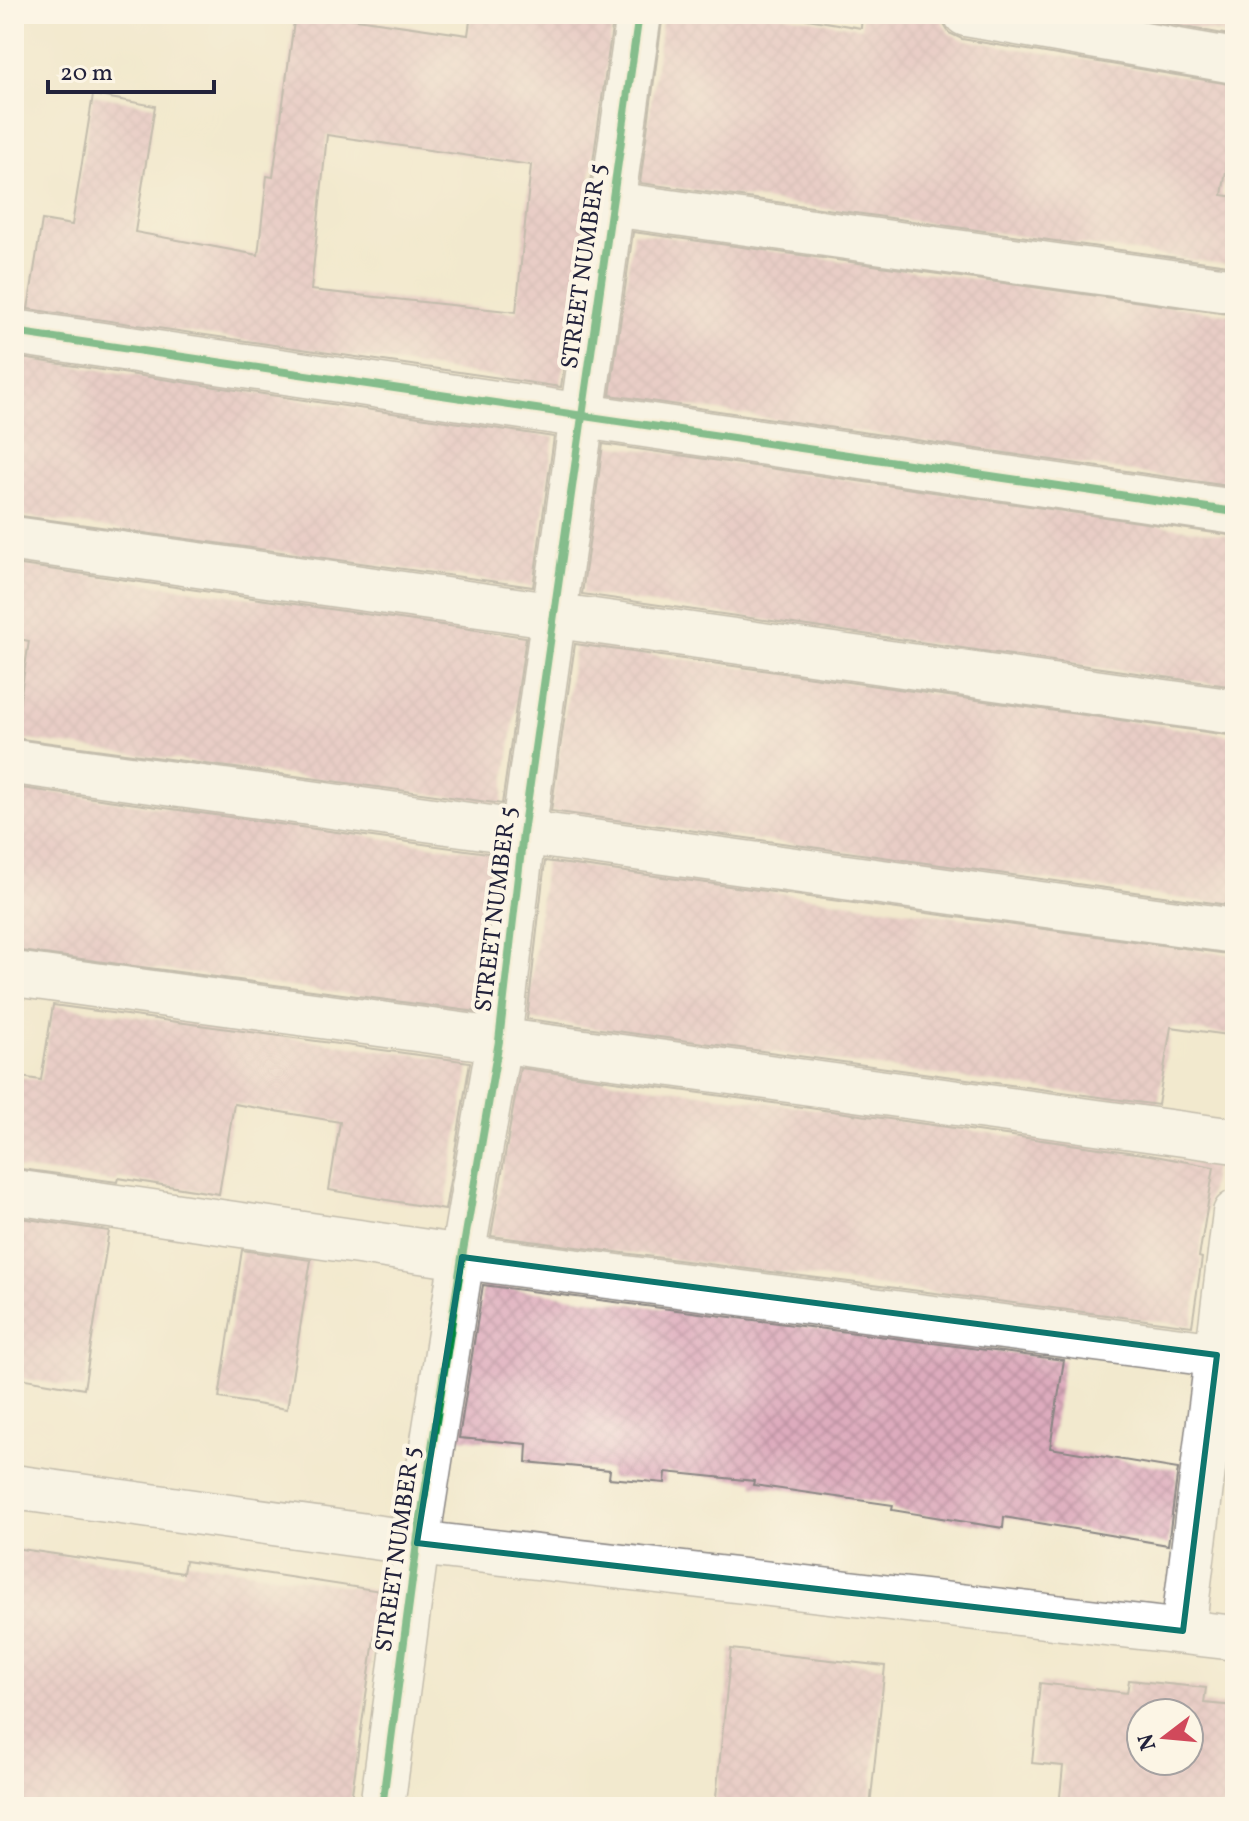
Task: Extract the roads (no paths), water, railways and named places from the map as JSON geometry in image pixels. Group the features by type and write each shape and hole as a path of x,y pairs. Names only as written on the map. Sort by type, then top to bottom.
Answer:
{"street":[{"name":"STREET NUMBER 5","path":"382,1807 417,1543 499,1041 523,833 639,14"},
{"path":"966,14 1235,61"},
{"path":"612,204 1235,291"},
{"path":"14,332 1235,512"},
{"path":"14,539 1235,712"},
{"path":"14,762 1235,931"},
{"path":"14,974 1235,1141"},
{"path":"14,1192 462,1257 1226,1356"},
{"path":"1183,1631 1226,1356 1235,1213"},
{"path":"14,1487 417,1543 1235,1638"}]}
